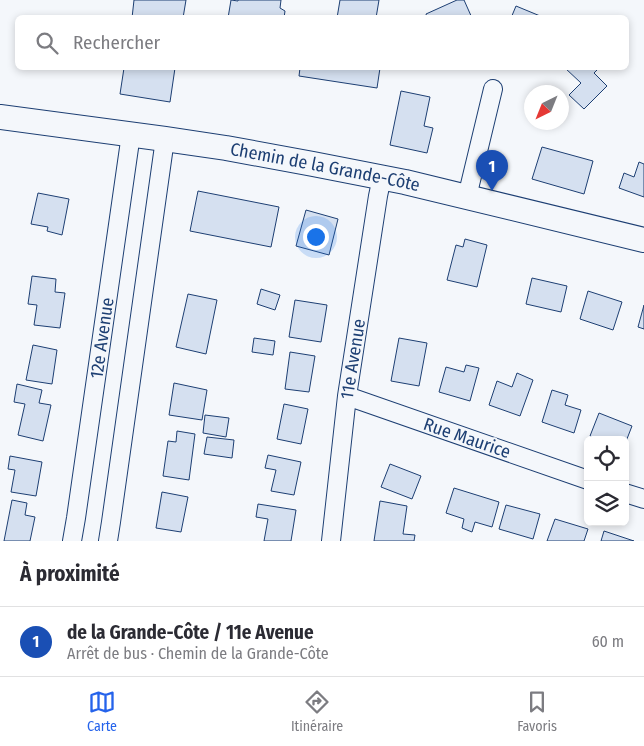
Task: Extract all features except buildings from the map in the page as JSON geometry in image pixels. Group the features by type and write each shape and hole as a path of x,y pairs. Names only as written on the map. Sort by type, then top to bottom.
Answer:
{"main road":[{"name":"Chemin de la Grande-Côte","path":"0,117 165,139 382,177 644,240"}],"street":[{"path":"467,197 493,89"},
{"name":"12e Avenue","path":"72,541 131,134"},
{"name":"12e Avenue","path":"108,541 165,139"},
{"name":"11e Avenue","path":"331,541 347,396 382,177"},
{"name":"Rue Maurice","path":"347,396 584,479"},
{"path":"629,494 644,499"}],"place":[{"name":"de la Grande-Côte / 11e Avenue","path":"492,191"}]}
